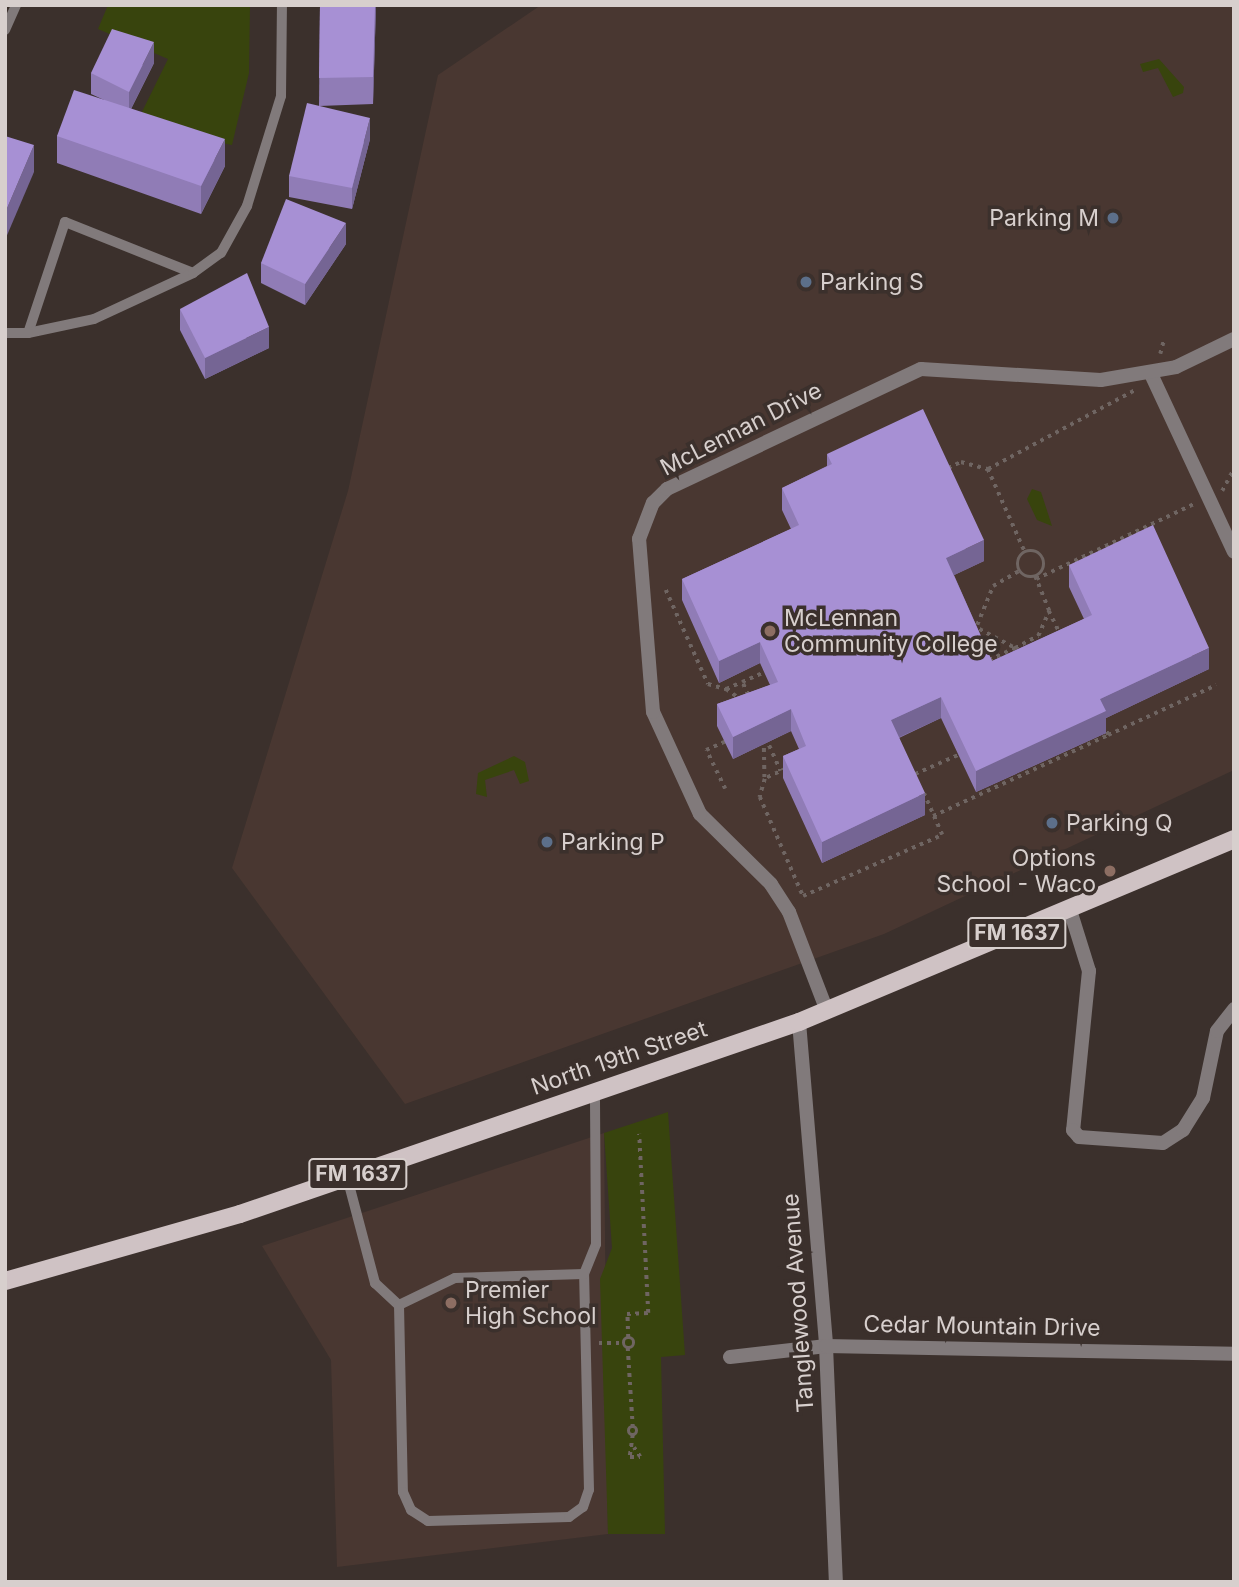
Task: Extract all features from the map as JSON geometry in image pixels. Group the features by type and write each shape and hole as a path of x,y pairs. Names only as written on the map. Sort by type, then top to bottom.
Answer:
{"main road":[{"name":"North 19th Street","path":"5,1281 348,1177 827,1012 1234,839"}],"street":[{"name":"McLennan Drive","path":"827,1012 789,912 771,884 700,814 653,712 639,539 644,518 667,489 921,369 1101,380 1151,374 1234,339"},
{"path":"1151,374 1234,552"},
{"path":"1070,910 1089,971 1073,1130 1079,1138 1163,1143 1183,1130 1203,1098 1217,1031 1234,1009"},
{"name":"Tanglewood Avenue","path":"799,1022 826,1346 836,1582"},
{"name":"Cedar Mountain Drive","path":"730,1357 826,1346 1234,1354"}],"lane":[{"path":"5,30 16,5"},
{"path":"5,333 28,334 94,319 193,272 221,253 247,206 281,96 282,5"},
{"path":"28,334 65,222 193,272"},
{"path":"348,1177 374,1283 399,1305 403,1492 411,1510 428,1521 569,1517 583,1507 589,1490 584,1273 596,1244 594,1092"},
{"path":"399,1305 455,1278 584,1273"}],"path":[{"path":"1160,356 1164,339"},
{"path":"942,471 961,462 988,470 1133,396"},
{"path":"1219,492 1234,468"},
{"path":"977,625 993,586 1019,572 1025,552 988,470"},
{"path":"1019,572 1036,578 1194,504"},
{"path":"1025,552 1042,556 1044,567 1036,578"},
{"path":"1036,578 1067,648"},
{"path":"666,590 708,684 726,690 749,704 742,682"},
{"path":"983,663 1038,636 1049,611"},
{"path":"967,627 977,625 1015,648"},
{"path":"726,690 764,672"},
{"path":"933,816 1216,685"},
{"path":"1102,723 1108,735"},
{"path":"781,771 762,733 765,779 760,797 803,896 942,835 910,763"},
{"path":"725,789 706,750 733,738"},
{"path":"915,774 958,755"},
{"path":"765,779 792,765"},
{"path":"628,1348 633,1343 628,1338 626,1314 648,1313 639,1135"},
{"path":"624,1343 628,1338"},
{"path":"586,1343 624,1343"},
{"path":"624,1343 628,1348 635,1448"}],"shaded area":[{"name":"McLennan Community College","path":"541,5 1234,5 1234,770 884,934 405,1104 232,868 348,491 438,75"},
{"name":"Premier High School","path":"604,1133 608,1534 337,1567 331,1360 262,1246"}],"green space":[{"path":"108,5 250,5 249,73 232,145 135,126 168,59 98,29"},
{"path":"1159,59 1184,87 1183,93 1173,97 1158,68 1143,72 1140,64"},
{"path":"1032,489 1041,492 1052,526 1037,520 1027,499"},
{"path":"514,756 525,762 529,781 520,784 514,770 485,780 487,797 476,794 478,773"},
{"path":"668,1112 685,1355 661,1357 665,1534 608,1534 600,1279 612,1248 604,1133"}],"building":[{"path":"320,5 375,5 373,77 319,78"},
{"path":"112,29 154,42 129,92 91,73"},
{"path":"74,90 225,139 201,186 57,136"},
{"path":"307,103 370,118 352,188 289,176"},
{"path":"5,136 34,145 5,213"},
{"path":"286,199 346,223 305,284 261,263"},
{"path":"247,273 269,327 205,358 180,309"},
{"path":"923,409 984,540 946,558 992,661 1092,615 1069,565 1153,525 1209,648 1100,699 1106,711 976,771 941,697 891,720 925,793 822,842 783,756 806,746 791,709 733,737 717,704 778,682 760,642 719,661 682,579 799,525 782,488 832,464 827,454"}],"place":[{"name":"Parking M","path":"1113,218"},
{"name":"Parking S","path":"806,282"},
{"name":"McLennan Community College","path":"770,631"},
{"name":"Parking Q","path":"1052,823"},
{"name":"Parking P","path":"547,842"},
{"name":"Options School - Waco","path":"1110,871"},
{"name":"Premier High School","path":"451,1303"}]}
